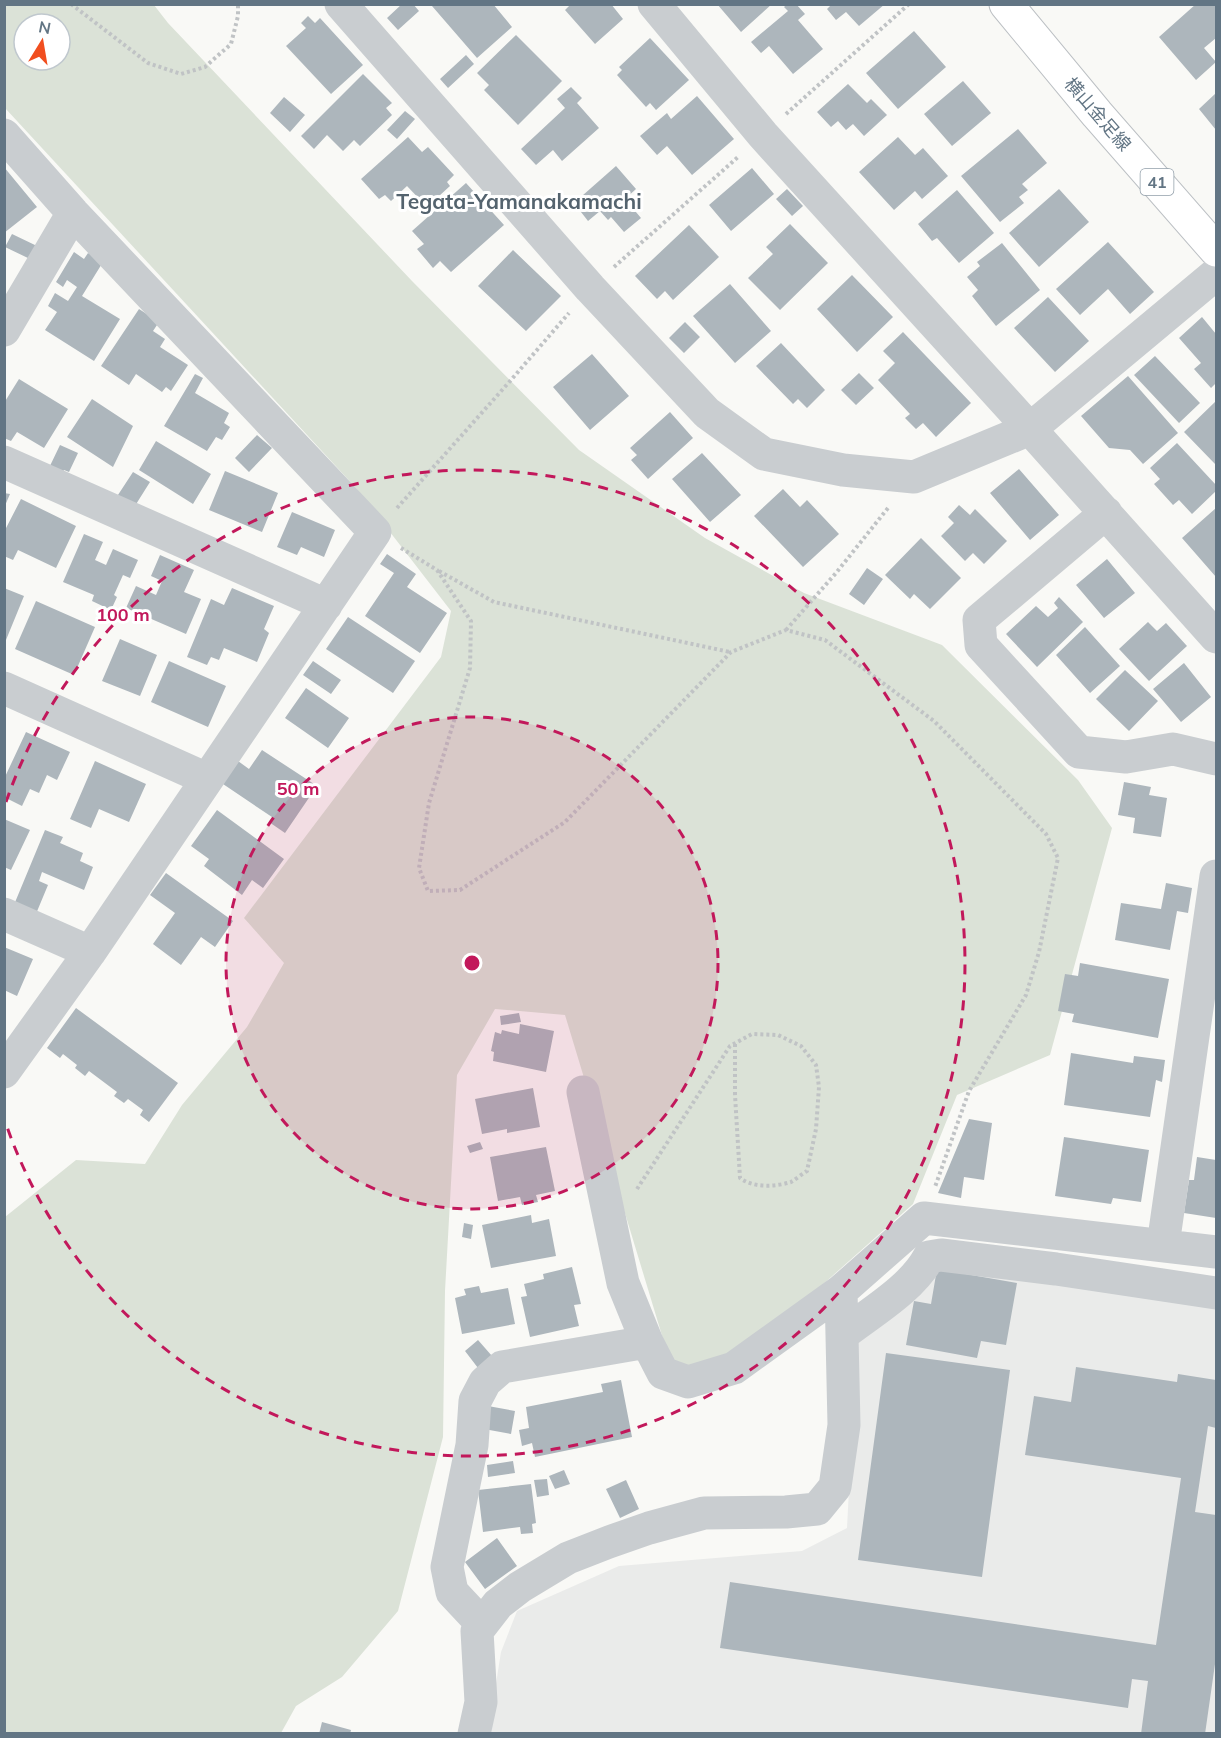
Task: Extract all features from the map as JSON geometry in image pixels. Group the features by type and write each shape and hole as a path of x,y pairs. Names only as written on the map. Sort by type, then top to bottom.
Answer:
{"main road":[{"name":"横山金足線","path":"1006,4 1097,114 1216,250"}],"street":[{"path":"341,4 590,288 707,413 764,454 843,470 914,477 1030,429 1216,274"},
{"path":"654,4 763,135 1216,637"},
{"path":"4,135 73,213 375,532 90,952 4,1072"},
{"path":"4,330 73,213"},
{"path":"4,462 326,605"},
{"path":"1106,513 979,620 981,645 1079,752 1126,757 1173,749 1216,759"},
{"path":"4,688 207,779"},
{"path":"1163,1245 1216,876"},
{"path":"4,914 90,952"},
{"path":"584,1092 623,1283 647,1342 663,1373 688,1382 734,1368 841,1291 924,1218 1216,1252"},
{"path":"842,1335 897,1293 923,1268 928,1257 940,1255 1056,1269 1216,1293"},
{"path":"474,1734 481,1702 477,1631 498,1604 520,1587 568,1558 649,1528 704,1514 817,1509 835,1487 844,1425 841,1291"},
{"path":"482,1624 452,1592 447,1567 472,1445 475,1401 484,1382 502,1367 647,1342"}],"path":[{"path":"70,4 148,63 181,74 205,67 231,44 238,15 238,4"},
{"path":"731,652 495,602 375,532 590,288 909,4"},
{"path":"437,570 471,621 470,668 429,803 419,868 428,891 460,890 565,822 731,652 786,630 914,477"},
{"path":"786,630 825,640 934,721 1046,834 1058,858 1039,952 1026,995 969,1091 924,1218"},
{"path":"612,1227 730,1046 752,1034 778,1035 801,1046 816,1065 819,1087 816,1129 807,1171 791,1181 764,1186 747,1183 740,1178 735,1095 735,1044"}],"shaded area":[{"path":"5,5 154,5 168,23 412,281 579,450 705,538 804,593 942,645 1078,780 1112,828 1050,1055 957,1095 913,1204 793,1311 722,1358 683,1370 667,1352 565,1015 495,1009 457,1075 445,1291 443,1437 398,1611 342,1677 296,1706 281,1733 5,1733 5,1217 76,1160 145,1164 182,1105 247,1027 284,963 244,918 441,657 451,611 356,488 5,108"},
{"path":"939,1265 1216,1308 1216,1733 488,1734 501,1652 517,1611 619,1566 802,1551 847,1528 857,1335"}],"building":[{"path":"402,4 413,4 419,11 398,30 387,18"},
{"path":"434,4 493,4 512,27 477,58 432,6"},
{"path":"571,4 611,4 623,19 595,44 565,10"},
{"path":"717,4 772,4 741,32"},
{"path":"787,4 796,4 805,14 798,20 823,49 793,74 769,46 761,53 751,42 788,11 784,7"},
{"path":"832,4 885,4 859,26 846,12 836,20 827,9"},
{"path":"1196,4 1216,5 1216,38 1204,48 1216,62 1196,80 1159,37"},
{"path":"308,16 315,23 320,18 363,65 331,94 286,46 306,28 301,23"},
{"path":"914,31 946,67 898,109 866,73"},
{"path":"516,35 562,81 518,125 484,90 489,85 477,73"},
{"path":"650,38 689,80 656,110 650,103 646,107 617,75 622,70 619,67"},
{"path":"466,55 474,64 448,88 440,79"},
{"path":"363,74 392,103 386,108 392,115 360,146 354,140 343,151 327,135 314,149 301,136"},
{"path":"963,81 991,113 952,146 924,114"},
{"path":"848,84 867,103 871,99 887,115 864,136 853,124 846,130 838,121 831,127 817,112"},
{"path":"571,87 582,98 577,103 599,128 562,161 553,150 536,165 521,149 565,108 557,99"},
{"path":"1216,93 1216,130 1199,109"},
{"path":"697,96 734,139 692,175 667,146 657,155 640,136 667,113 671,119"},
{"path":"284,97 305,115 290,132 270,113"},
{"path":"405,111 415,119 397,139 387,130"},
{"path":"1018,129 1047,163 1022,184 1028,190 1019,197 1024,203 1000,222 961,176"},
{"path":"408,137 422,152 428,147 454,175 447,182 450,186 427,207 407,186 391,201 385,195 379,199 361,179"},
{"path":"898,137 915,155 923,148 948,176 922,199 915,191 894,210 859,172"},
{"path":"616,166 636,189 625,199 641,218 624,232 611,217 608,220 600,211 588,221 574,203"},
{"path":"4,167 37,207 4,233"},
{"path":"752,168 774,194 731,231 709,205"},
{"path":"466,183 504,225 451,272 440,261 433,268 417,249 424,244 412,231"},
{"path":"787,189 803,206 792,216 776,199"},
{"path":"1059,189 1089,222 1039,267 1009,233"},
{"path":"957,190 994,233 959,263 937,238 932,241 918,224"},
{"path":"790,224 828,263 780,310 748,278 773,254 766,247"},
{"path":"689,225 719,257 673,300 665,291 657,299 635,276"},
{"path":"12,234 37,246 30,259 5,247"},
{"path":"1108,242 1154,292 1130,314 1108,289 1080,315 1056,289"},
{"path":"1002,243 1040,290 996,326 972,296 978,290 967,277 980,266 977,262"},
{"path":"513,250 561,296 526,331 478,286"},
{"path":"74,252 84,259 88,253 103,262 82,296 120,319 94,361 45,330 57,312 48,306 55,293 68,301 77,287 67,280 63,287 56,282"},
{"path":"852,275 893,317 857,352 817,309"},
{"path":"730,284 771,331 735,363 693,316"},
{"path":"1048,297 1089,341 1055,372 1014,328"},
{"path":"139,309 159,322 153,331 165,339 160,347 188,365 171,391 166,387 162,392 136,374 129,385 101,366"},
{"path":"1202,317 1216,334 1216,383 1211,388 1194,369 1201,363 1179,338"},
{"path":"685,322 700,337 684,353 669,338"},
{"path":"903,332 971,403 936,437 923,423 916,429 905,418 910,414 878,380 895,363 883,351"},
{"path":"781,343 825,390 807,408 798,399 793,404 756,366"},
{"path":"592,354 629,396 590,430 553,387"},
{"path":"1155,356 1200,403 1179,423 1134,375"},
{"path":"859,373 874,388 856,405 841,390"},
{"path":"195,374 203,378 195,393 229,413 224,423 230,427 222,440 216,437 207,451 164,426"},
{"path":"1128,376 1178,433 1143,464 1130,450 1109,448 1081,416"},
{"path":"19,379 68,409 44,448 17,432 11,441 4,438 4,403"},
{"path":"92,399 133,426 113,467 67,437"},
{"path":"1216,401 1216,465 1184,432"},
{"path":"670,412 693,438 648,479 631,460 637,455 630,448"},
{"path":"257,435 272,448 249,472 235,458"},
{"path":"156,441 211,474 193,504 139,470"},
{"path":"1177,443 1216,485 1216,491 1192,514 1179,500 1173,505 1154,484 1160,479 1150,468"},
{"path":"60,445 78,453 69,472 64,470 60,476 48,470"},
{"path":"702,453 741,495 710,522 672,479"},
{"path":"1019,469 1059,515 1030,540 990,493"},
{"path":"225,471 278,493 262,532 209,510"},
{"path":"133,472 150,482 133,509 116,498"},
{"path":"783,489 800,507 807,500 839,534 803,567 754,516"},
{"path":"4,493 10,494 4,508"},
{"path":"21,499 76,526 56,568 18,550 13,560 4,556 4,532"},
{"path":"959,505 970,515 975,509 1007,541 984,564 973,553 965,561 941,536 954,523 948,517"},
{"path":"1216,508 1216,577 1182,538"},
{"path":"292,512 335,530 324,557 301,547 297,555 277,547"},
{"path":"84,534 103,542 95,560 106,565 113,549 138,560 130,578 123,575 114,595 117,597 111,610 92,601 94,595 63,582"},
{"path":"921,538 961,578 930,609 914,594 910,599 885,575"},
{"path":"387,554 416,574 407,587 447,613 420,653 365,616 394,573 380,564"},
{"path":"160,555 194,570 184,592 201,599 186,634 126,608 136,586 156,595 162,581 151,576"},
{"path":"1107,559 1135,593 1104,618 1076,585"},
{"path":"867,568 883,579 864,605 849,594"},
{"path":"4,588 24,596 6,640 4,639"},
{"path":"232,588 274,606 264,629 269,633 257,662 224,648 219,660 211,657 207,665 187,657 211,599 224,605"},
{"path":"1059,597 1083,622 1037,667 1006,634 1036,606 1048,617 1058,608 1054,603"},
{"path":"36,601 95,627 74,675 15,649"},
{"path":"348,617 415,661 393,693 326,649"},
{"path":"1148,622 1157,631 1166,623 1187,646 1149,681 1119,649"},
{"path":"1085,627 1120,666 1090,693 1056,655"},
{"path":"120,639 157,655 140,696 102,681"},
{"path":"169,661 226,686 208,727 151,702"},
{"path":"313,661 341,680 331,694 303,675"},
{"path":"1184,663 1211,697 1181,722 1153,689"},
{"path":"1125,670 1158,701 1129,731 1096,699"},
{"path":"306,688 349,718 328,748 285,718"},
{"path":"26,732 70,752 57,780 47,775 39,793 30,789 22,806 4,797 4,779"},
{"path":"262,750 317,786 285,833 269,822 272,817 223,784 238,761 249,769"},
{"path":"95,761 146,784 129,822 99,809 91,828 70,819"},
{"path":"1124,782 1151,787 1149,795 1167,798 1161,837 1133,833 1135,818 1118,815"},
{"path":"217,810 284,859 263,888 252,880 242,895 204,866 209,859 191,846"},
{"path":"4,819 30,830 11,870 4,867"},
{"path":"45,830 63,837 60,843 83,853 80,861 93,867 84,890 42,872 39,881 48,885 33,921 11,912"},
{"path":"166,873 233,921 215,947 201,937 181,965 153,944 175,913 150,895"},
{"path":"1166,883 1192,888 1188,913 1177,911 1170,950 1115,940 1121,903 1161,909"},
{"path":"4,947 33,959 17,996 4,990"},
{"path":"1080,963 1169,979 1158,1038 1072,1022 1074,1014 1058,1011 1065,974 1078,976"},
{"path":"76,1008 178,1083 149,1122 140,1115 143,1110 128,1099 124,1103 114,1096 117,1092 89,1071 85,1076 75,1068 77,1065 63,1054 60,1058 47,1048"},
{"path":"519,1013 521,1022 501,1025 500,1016"},
{"path":"520,1024 554,1031 546,1072 493,1061 494,1052 491,1051 495,1032 501,1034 502,1030 519,1034"},
{"path":"1071,1053 1133,1063 1134,1056 1165,1060 1162,1082 1156,1080 1150,1117 1064,1105"},
{"path":"533,1088 540,1127 507,1133 507,1129 482,1134 475,1099"},
{"path":"969,1119 992,1123 984,1180 964,1177 961,1198 938,1193"},
{"path":"1064,1137 1149,1150 1141,1202 1113,1198 1111,1204 1055,1196"},
{"path":"480,1142 483,1149 470,1153 467,1146"},
{"path":"546,1147 555,1191 536,1195 538,1202 522,1205 520,1197 498,1201 490,1157"},
{"path":"1197,1157 1216,1160 1216,1218 1184,1213 1189,1180 1194,1180"},
{"path":"531,1215 532,1223 549,1219 556,1256 491,1268 482,1225"},
{"path":"464,1223 473,1225 471,1239 462,1237"},
{"path":"572,1267 581,1304 574,1305 579,1326 530,1337 521,1297 527,1296 524,1284 544,1279 543,1274"},
{"path":"937,1269 1017,1283 1006,1345 981,1341 977,1358 906,1345 914,1301 931,1304"},
{"path":"479,1286 481,1293 508,1288 515,1324 462,1334 455,1298 466,1295 464,1289"},
{"path":"478,1340 492,1356 478,1368 465,1351"},
{"path":"886,1353 1010,1370 982,1577 858,1560"},
{"path":"1076,1367 1177,1382 1178,1374 1216,1380 1216,1428 1208,1426 1195,1512 1216,1515 1216,1657 1205,1734 1141,1734 1148,1681 1132,1679 1128,1708 720,1648 730,1582 1156,1645 1181,1478 1025,1455 1034,1396 1071,1402"},
{"path":"621,1380 632,1437 535,1457 532,1443 522,1446 519,1430 529,1428 526,1407 603,1392 601,1384"},
{"path":"488,1406 515,1411 511,1434 484,1429"},
{"path":"513,1461 515,1473 488,1477 487,1465"},
{"path":"564,1470 570,1484 555,1489 549,1476"},
{"path":"547,1479 549,1495 537,1497 534,1480"},
{"path":"626,1480 639,1509 620,1518 606,1489"},
{"path":"531,1484 536,1523 532,1524 533,1533 521,1534 520,1527 483,1532 478,1490"},
{"path":"497,1538 517,1566 485,1589 465,1562"},
{"path":"322,1722 351,1730 350,1734 319,1734"}],"district":[{"name":"Tegata-Yamanakamachi","path":"519,201"}]}
